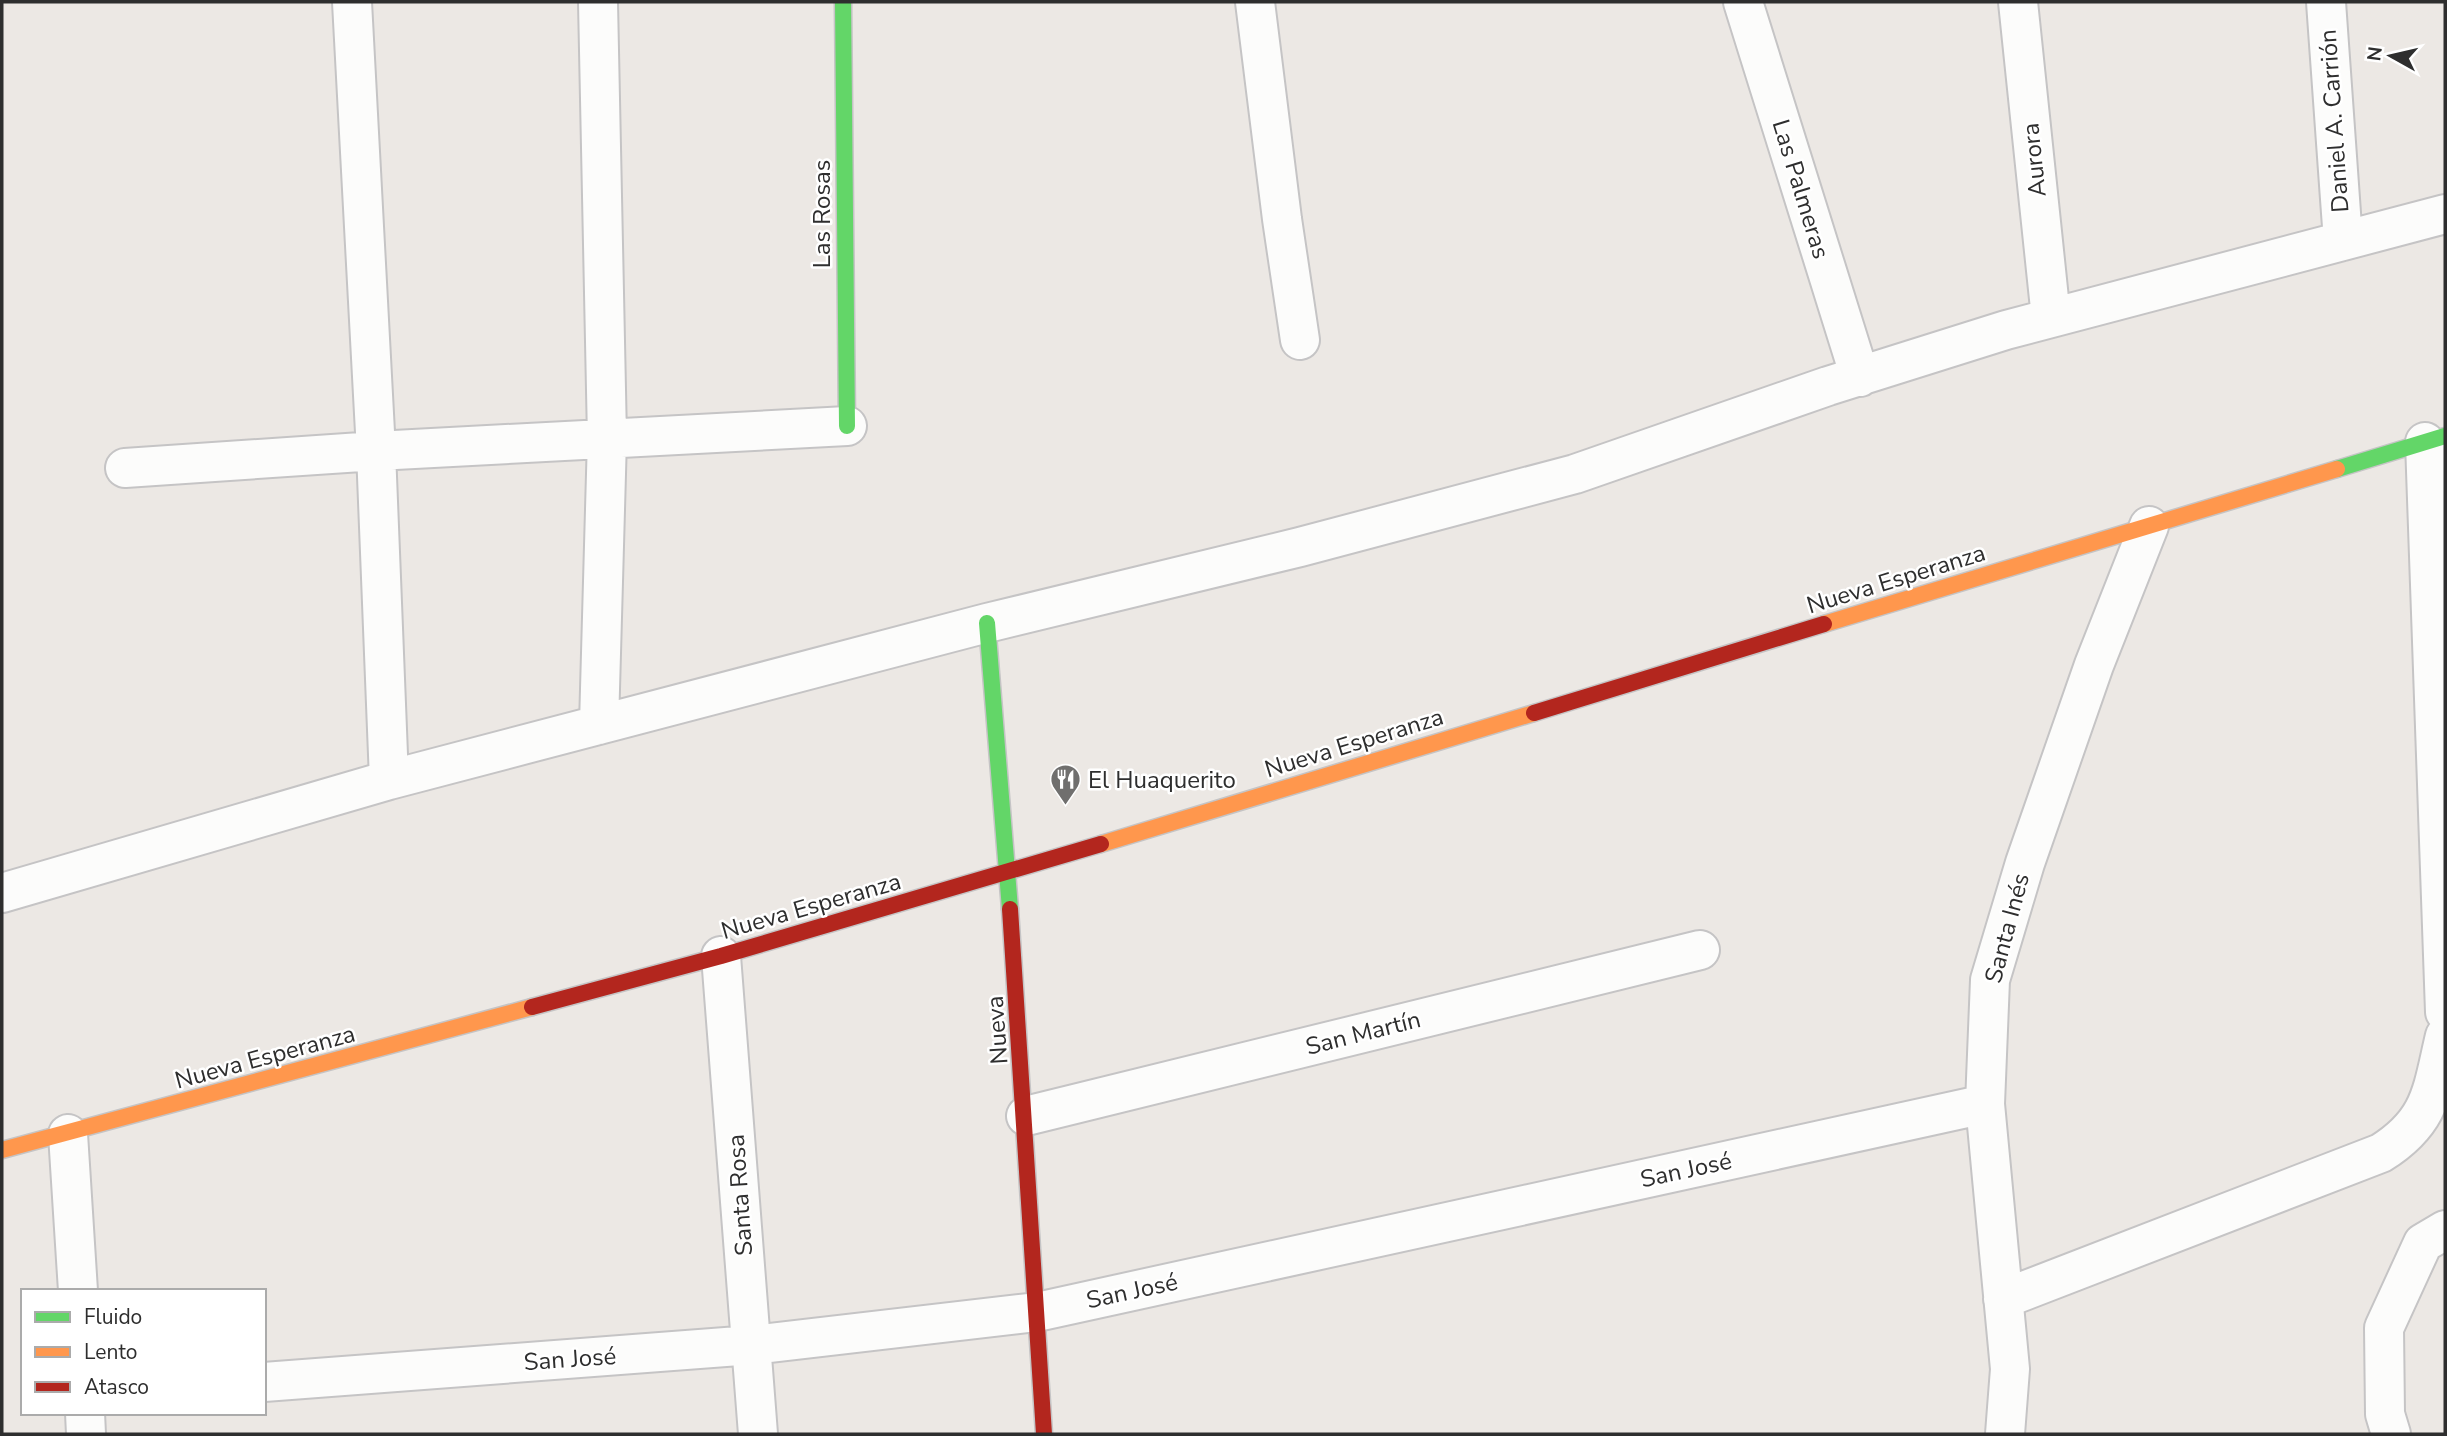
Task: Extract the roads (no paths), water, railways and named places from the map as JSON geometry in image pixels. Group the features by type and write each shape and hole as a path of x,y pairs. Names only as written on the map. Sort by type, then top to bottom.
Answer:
{"street":[{"path":"352,2 390,780"},
{"path":"598,2 607,438 599,725"},
{"name":"Las Rosas","path":"844,2 847,426"},
{"path":"1255,2 1300,340"},
{"name":"Las Palmeras","path":"1743,2 1860,377"},
{"name":"Aurora","path":"2018,2 2051,318"},
{"name":"Daniel A. Carrión","path":"2326,2 2343,241"},
{"path":"2,893 390,780 987,623 1300,547 1575,474 1860,377 2051,318 2445,214"},
{"path":"125,468 376,451 847,426"},
{"path":"2435,439 2445,1013"},
{"name":"Nueva Esperanza","path":"2,1150 721,956 1009,872 2435,439"},
{"name":"Santa Inés","path":"2006,1434 2010,1369 1985,1104 1990,980 2025,863 2055,776 2094,665 2148,526"},
{"name":"Nueva","path":"987,623 1009,872 1044,1434"},
{"name":"San Martín","path":"1026,1115 1700,950"},
{"name":"Santa Rosa","path":"721,956 758,1434"},
{"path":"2003,1299 2381,1153 2402,1139 2420,1119 2430,1099 2445,1036"},
{"name":"San José","path":"266,1382 752,1345 1037,1312 1985,1104"},
{"path":"68,1134 78,1289"},
{"path":"2391,1434 2385,1415 2385,1328 2423,1243 2445,1230"},
{"path":"85,1415 86,1434"}],"place":[{"name":"El Huaquerito","path":"1065,807"}]}
